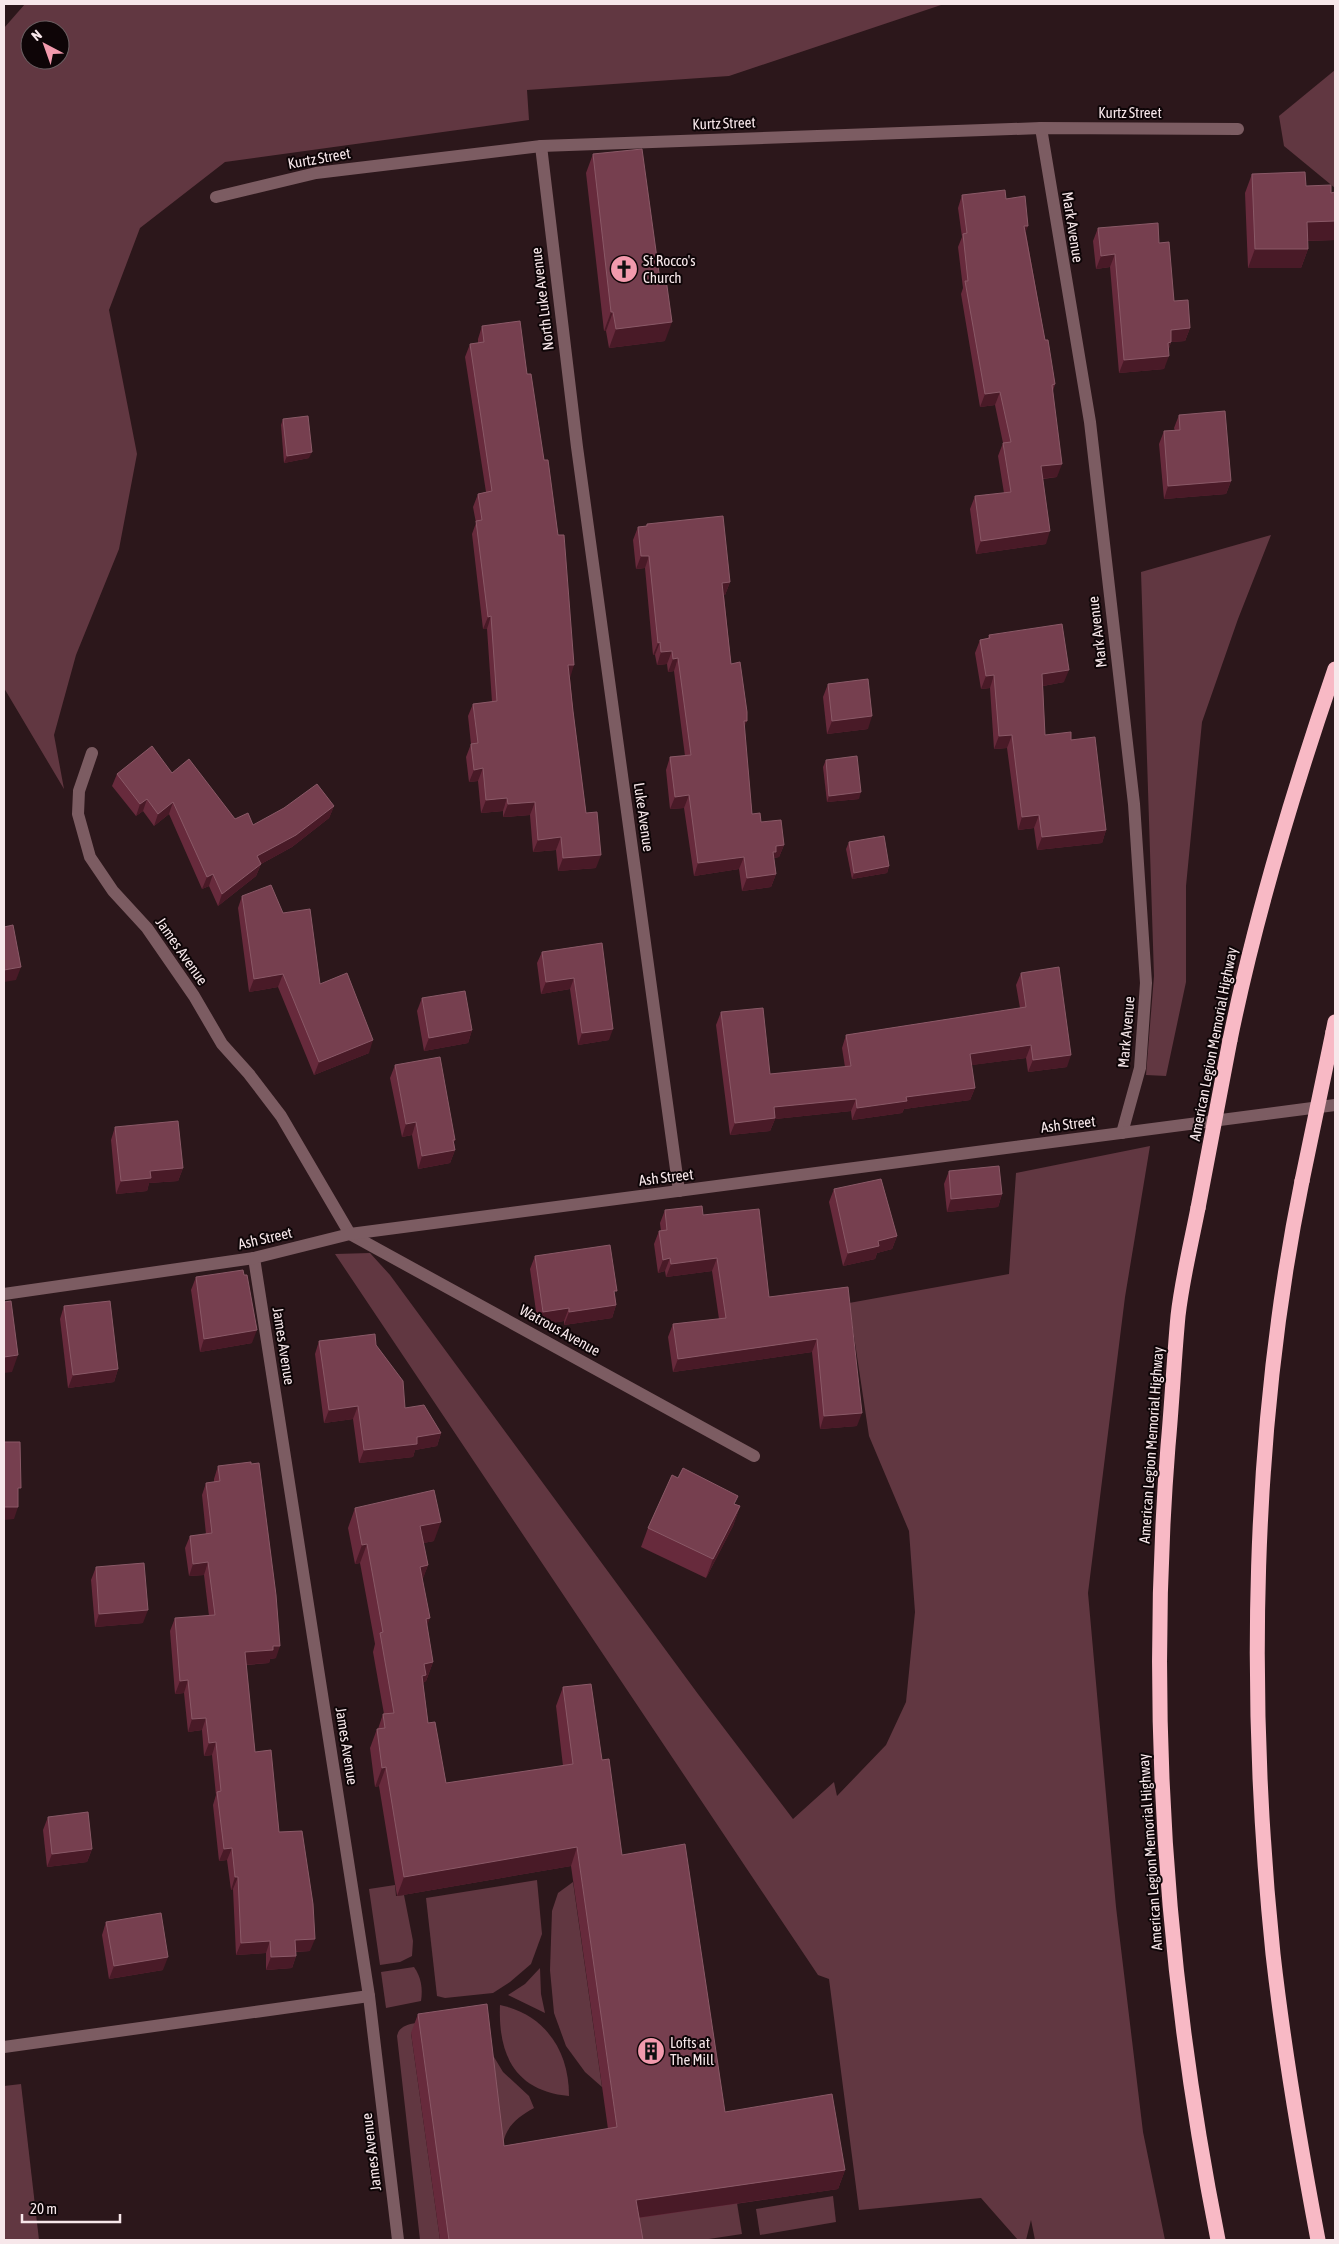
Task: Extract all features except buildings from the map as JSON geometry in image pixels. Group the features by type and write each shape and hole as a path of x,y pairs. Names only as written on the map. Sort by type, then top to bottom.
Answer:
{"highway":[{"name":"American Legion Memorial Highway","path":"1218,2240 1190,2082 1175,1960 1162,1782 1160,1668 1162,1546 1178,1324 1198,1208 1247,958 1278,844 1335,669"},
{"path":"1318,2240 1296,2120 1273,1953 1263,1836 1258,1712 1260,1550 1269,1418 1281,1302 1290,1242 1334,1027"}],"street":[{"name":"Kurtz Street","path":"216,198 316,173 541,146 1040,128 1238,129"},
{"name":"Mark Avenue","path":"1040,128 1090,422 1134,804 1146,983 1140,1068 1122,1133"},
{"name":"North Luke Avenue","path":"541,146 577,447"},
{"name":"Luke Avenue","path":"577,447 679,1191"},
{"name":"James Avenue","path":"92,752 79,791 78,814 90,857 113,891 147,928 194,996 222,1044 249,1074 281,1116 350,1234"},
{"name":"Ash Street","path":"4,1294 254,1258 350,1234 1335,1105"},
{"name":"Watrous Avenue","path":"350,1234 754,1456"},
{"name":"James Avenue","path":"254,1258 369,1996 398,2240"},
{"path":"4,2047 369,1996"}],"shaded area":[{"path":"25,4 944,4 729,76 527,90 529,120 225,162 140,228 109,310 137,454 119,549 76,655 54,735 64,789 4,688 4,28"},
{"path":"1335,70 1335,188 1284,146 1279,116"},
{"path":"1271,535 1238,619 1202,722 1186,886 1186,982 1166,1076 1146,1075 1154,976 1141,572"},
{"path":"1150,1146 1125,1297 1088,1593 1116,1907 1143,2132 1165,2240 1035,2240 1031,2220 1026,2240 1018,2240 981,2198 859,2210 829,1979 818,1975 335,1254 370,1253 390,1275 698,1694 793,1819 834,1782 837,1796 886,1745 906,1702 915,1612 909,1531 869,1436 849,1303 1009,1274 1016,1173"},
{"path":"537,1880 542,1934 531,1964 510,1982 493,1993 445,1998 437,1996 426,1898"},
{"path":"573,1882 602,2087 585,2072 566,2046 554,2013 550,1970 552,1911 558,1893"},
{"path":"395,1885 396,1896 404,1895 413,1941 412,1956 400,1962 380,1965 369,1889"},
{"path":"414,1967 421,1983 421,2001 386,2008 381,1972"},
{"path":"540,1968 541,1994 545,2013 508,1995 525,1984"},
{"path":"500,2005 530,2017 542,2026 551,2037 565,2064 569,2096 550,2093 535,2087 523,2078 514,2067 502,2040"},
{"path":"435,2021 411,2033 440,2240 420,2240 397,2036 399,2031 407,2025"},
{"path":"494,2057 503,2072 529,2096 534,2108 510,2127 503,2144 484,2058"},
{"path":"21,2084 39,2240 4,2240 4,2086"},
{"path":"833,2196 836,2222 760,2235 756,2209"},
{"path":"737,2203 742,2234 702,2240 595,2240 592,2224"}],"place":[{"name":"St Rocco's Church","path":"624,269"},
{"name":"Lofts at The Mill","path":"651,2051"}]}
